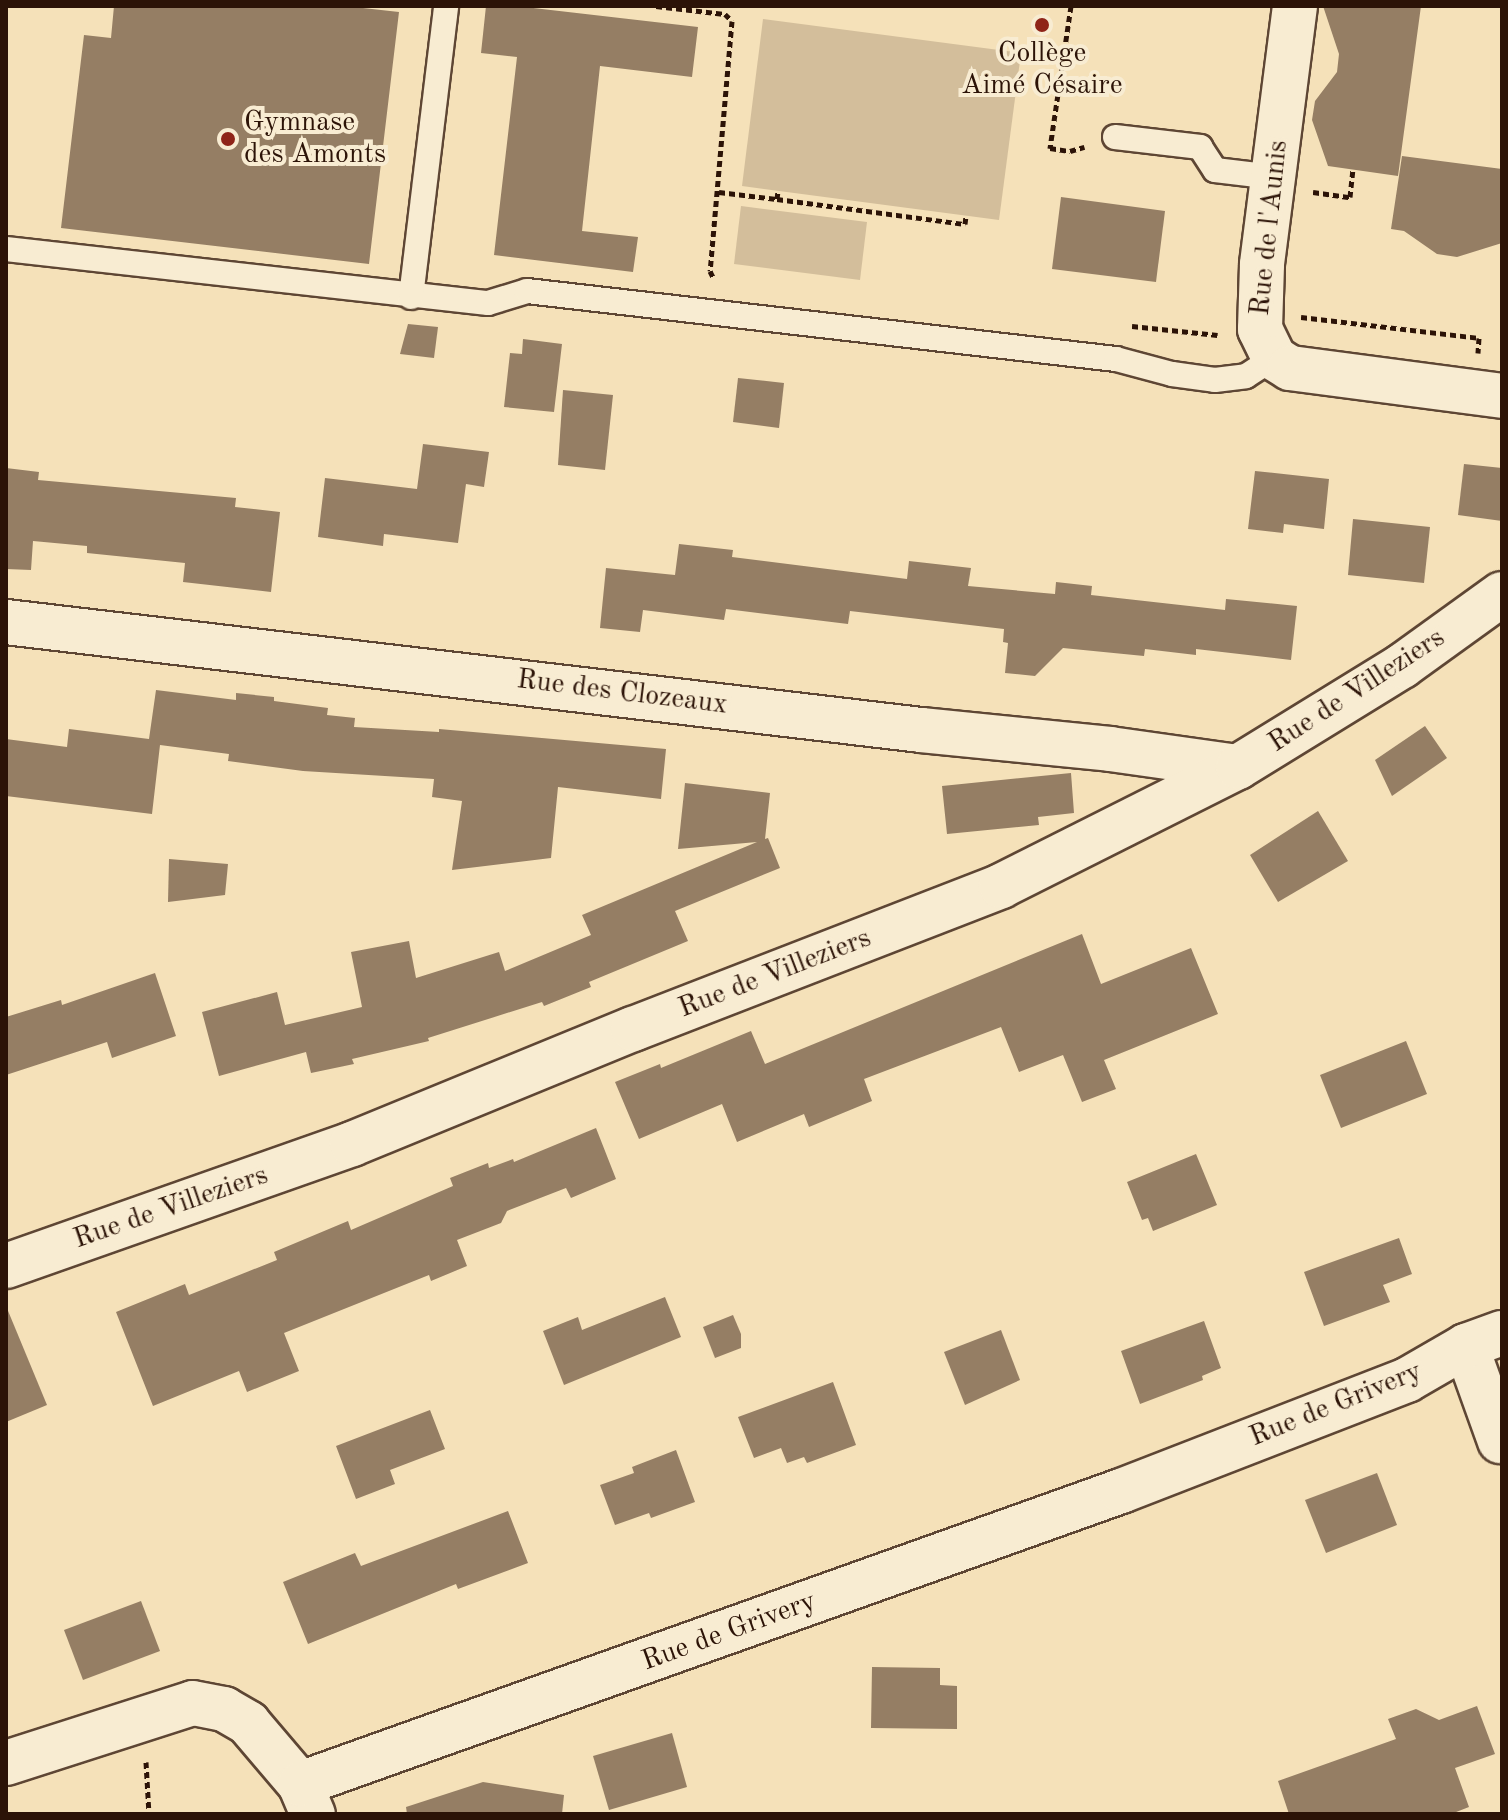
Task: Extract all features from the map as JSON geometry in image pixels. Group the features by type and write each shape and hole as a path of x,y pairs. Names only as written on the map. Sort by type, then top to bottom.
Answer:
{"street":[{"name":"Rue de l'Aunis","path":"1295,6 1262,265 1267,344 1290,368 1489,380"},
{"name":"Rue de Villeziers","path":"6,1266 352,1144 633,1029 1001,886 1238,767 1402,666 1502,594"},
{"name":"Rue des Clozeaux","path":"6,622 921,730 1110,749 1238,767"},
{"name":"Rue de Grivery","path":"6,1763 193,1703 224,1709 248,1723 306,1799 1407,1380 1484,1340 1500,1441"}],"lane":[{"path":"411,297 446,6"},
{"path":"1115,137 1200,147 1215,170 1273,182"},
{"path":"6,249 411,297 488,303 527,291 1116,359 1172,374 1215,380 1246,376 1267,344"}],"path":[{"path":"656,6 725,14 732,21 710,271 720,283"},
{"path":"1071,6 1050,148 1070,151 1115,137"},
{"path":"1273,182 1350,197 1353,169"},
{"path":"777,199 778,191"},
{"path":"719,192 965,224 966,216"},
{"path":"1123,325 1231,336 1267,344 1302,317 1479,338 1489,380"},
{"path":"134,1723 146,1755 149,1814"}],"shaded area":[{"path":"763,19 1021,53 999,220 742,186"},
{"path":"741,206 867,222 860,280 734,264"}],"building":[{"name":"Gymnase des Amonts","path":"114,6 345,6 399,12 369,264 61,228 84,35 111,38"},
{"path":"486,6 516,6 698,27 692,77 600,66 582,231 638,237 633,272 494,255 517,57 481,53"},
{"path":"1323,6 1421,6 1398,176 1328,166 1312,120 1315,101 1337,72 1339,54"},
{"path":"1402,156 1502,169 1502,243 1457,257 1437,254 1404,231 1391,229"},
{"path":"1061,197 1165,211 1156,282 1052,269"},
{"path":"408,324 438,327 434,358 400,354"},
{"path":"523,339 562,344 554,412 504,407 510,353 522,354"},
{"path":"738,378 784,383 779,428 733,422"},
{"path":"563,390 613,395 605,470 558,465"},
{"path":"423,444 489,452 484,487 466,484 458,543 384,534 383,546 318,537 325,478 417,489"},
{"path":"1464,464 1502,468 1502,521 1458,515"},
{"path":"6,468 39,472 38,480 236,498 235,507 280,512 271,592 183,582 185,563 87,553 87,546 33,541 31,570 6,569"},
{"path":"1255,471 1329,479 1324,529 1284,524 1283,533 1248,529"},
{"path":"1353,519 1430,527 1424,583 1348,575"},
{"path":"679,544 733,550 732,557 907,579 909,561 971,568 968,586 1055,594 1056,582 1092,586 1091,595 1225,610 1226,599 1297,606 1291,660 1196,649 1196,655 1145,649 1144,656 1063,648 1035,676 1005,673 1008,643 1003,642 1004,629 850,611 848,624 726,609 724,620 643,610 640,632 600,628 606,568 675,575"},
{"path":"156,690 236,700 236,693 274,697 274,701 328,708 327,715 355,718 354,727 439,732 439,729 666,749 661,799 558,787 551,858 452,870 462,801 432,797 434,779 303,771 228,761 229,754 160,745 152,814 6,796 6,739 67,747 69,729 149,739"},
{"path":"1425,726 1447,758 1392,796 1375,760"},
{"path":"1071,773 1074,813 1038,817 1039,825 947,834 942,786"},
{"path":"685,783 770,793 765,839 768,838 780,868 675,911 688,941 589,982 591,987 544,1006 542,1002 428,1038 429,1041 352,1059 354,1064 311,1073 306,1052 219,1076 202,1012 277,992 285,1025 362,1007 351,952 409,941 416,978 499,952 505,971 591,935 582,915 757,842 678,849"},
{"path":"1318,811 1348,861 1278,902 1250,855"},
{"path":"169,859 228,864 225,895 168,902"},
{"path":"1082,934 1101,984 1191,948 1218,1014 1104,1060 1116,1089 1082,1102 1063,1055 1019,1072 1001,1027 864,1079 872,1101 809,1127 804,1114 737,1142 722,1104 639,1139 615,1082 660,1064 661,1068 751,1031 765,1064"},
{"path":"155,973 176,1036 112,1058 107,1042 6,1075 6,1017 61,1000 62,1005"},
{"path":"1406,1041 1427,1094 1341,1128 1320,1075"},
{"path":"596,1128 616,1179 571,1198 566,1188 507,1211 501,1223 457,1240 467,1266 431,1281 429,1275 284,1333 299,1371 247,1392 239,1371 153,1406 116,1312 185,1284 189,1295 277,1260 274,1252 348,1221 351,1230 453,1186 450,1178 488,1163 489,1168 513,1159 514,1162"},
{"path":"1196,1154 1217,1205 1153,1231 1148,1218 1142,1220 1127,1182"},
{"path":"1399,1238 1412,1274 1383,1285 1390,1302 1324,1326 1304,1272"},
{"path":"665,1297 681,1337 564,1385 543,1331 578,1317 582,1330"},
{"path":"6,1306 47,1405 6,1422"},
{"path":"733,1315 741,1334 741,1348 715,1358 703,1327"},
{"path":"1204,1321 1221,1368 1202,1376 1203,1380 1140,1404 1121,1351"},
{"path":"1001,1330 1020,1380 965,1405 944,1352"},
{"path":"833,1382 856,1445 807,1463 804,1457 787,1463 781,1448 754,1458 738,1417"},
{"path":"430,1410 445,1449 390,1470 395,1484 356,1499 336,1446"},
{"path":"676,1450 695,1502 651,1518 649,1513 615,1525 600,1485 634,1473 632,1467"},
{"path":"1377,1473 1397,1525 1326,1553 1305,1500"},
{"path":"508,1511 528,1563 458,1589 456,1584 308,1644 283,1582 355,1553 361,1566"},
{"path":"141,1601 160,1651 83,1680 64,1630"},
{"path":"872,1667 940,1668 940,1685 957,1686 957,1729 871,1728"},
{"path":"1477,1706 1495,1754 1455,1768 1469,1807 1451,1814 1289,1814 1278,1781 1396,1739 1388,1719 1416,1709 1439,1720"},
{"path":"672,1733 687,1787 609,1810 593,1756"},
{"path":"483,1782 564,1795 562,1814 407,1814 406,1807"}],"place":[{"name":"Collège Aimé Césaire","path":"1042,25"},
{"name":"Gymnase des Amonts","path":"228,139"}]}
